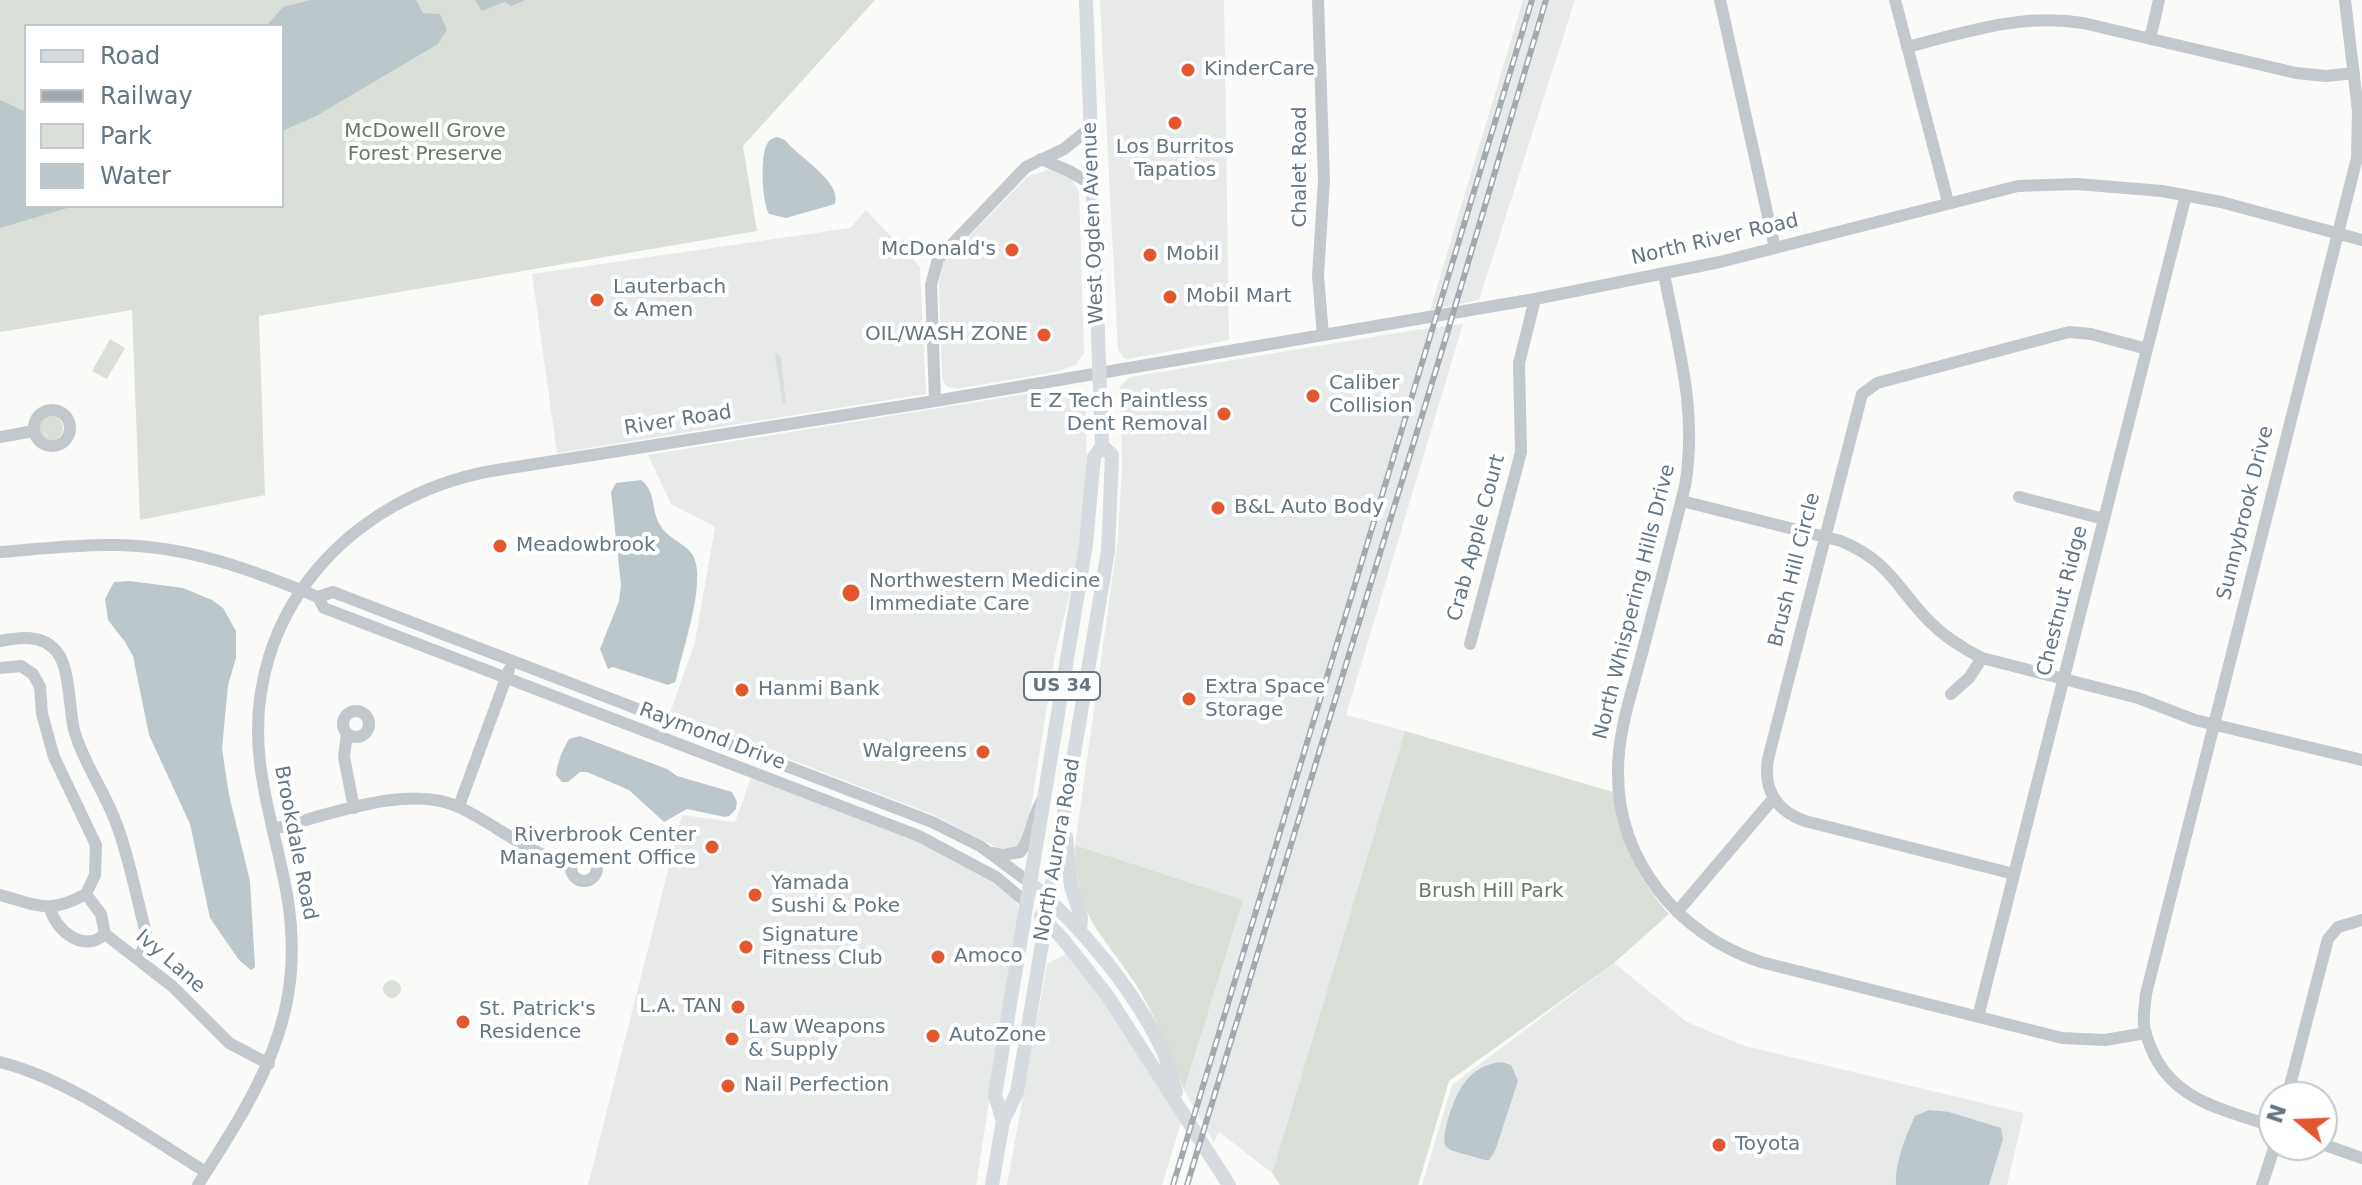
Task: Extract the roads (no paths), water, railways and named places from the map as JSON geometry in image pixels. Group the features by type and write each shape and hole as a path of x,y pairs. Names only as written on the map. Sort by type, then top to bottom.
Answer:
{"main road":[{"name":"West Ogden Avenue","path":"1026,902 1086,544 1094,457 1102,446 1086,0"},
{"name":"West Ogden Avenue","path":"1082,719 1111,521 1112,455 1102,446"},
{"name":"North Aurora Road","path":"992,1185 1003,1121 1017,1092 1082,719"},
{"path":"1065,812 1071,886 1081,917 1080,930 1122,984 1163,1051 1181,1108"},
{"name":"Raymond Drive","path":"1029,882 1080,930"},
{"name":"North Aurora Road","path":"1003,1121 995,1095 1026,902"},
{"path":"1026,902 1068,944 1107,995 1229,1185"}],"street":[{"name":"Chalet Road","path":"1318,0 1324,190 1318,276 1323,335"},
{"path":"1720,0 1775,248"},
{"path":"1895,0 1948,202"},
{"path":"2150,39 2159,0"},
{"name":"Sunnybrook Drive","path":"2146,1033 2146,994 2357,158 2359,127 2345,0"},
{"path":"1907,47 1999,24 2035,19 2083,23 2304,74 2354,73"},
{"path":"935,401 931,285 934,266 1026,167 1068,147 1090,128"},
{"path":"1041,159 1093,185"},
{"name":"North River Road","path":"1099,372 1535,299 1664,274 1948,202 2035,184 2077,184 2186,195 2362,240"},
{"name":"Chestnut Ridge","path":"1978,1017 2186,195"},
{"name":"North Whispering Hills Drive","path":"1664,274 1691,422 1690,459 1682,501 1623,725 1618,768 1621,807 1633,847 1650,881 1677,912 1709,937 1747,957 2062,1038 2105,1040 2146,1033"},
{"name":"Crab Apple Court","path":"1470,644 1521,452 1519,363 1535,299"},
{"name":"Brush Hill Circle","path":"1773,799 1769,790 1768,759 1824,537 1856,391 1889,378 2069,332 2091,334 2147,349"},
{"name":"River Road","path":"300,590 336,549 375,515 448,480 1099,372"},
{"path":"0,437 34,431"},
{"path":"2019,497 2104,519"},
{"path":"1682,501 1841,541 1874,557 1932,624 1964,649 1982,658 2138,698 2172,713 2214,725 2362,760"},
{"name":"Raymond Drive","path":"0,552 115,544 156,548 222,560 318,597 333,592 914,814 989,852 1029,882"},
{"name":"Brookdale Road","path":"198,1185 269,1064 286,1005 292,947 291,913 259,761 260,703 271,655 300,590"},
{"name":"Raymond Drive","path":"318,597 324,608 919,836 996,877 1026,902"},
{"path":"0,641 20,638 40,640 54,648 62,660 77,738 117,824 146,933 145,946 138,957"},
{"path":"1951,694 1969,678 1982,658"},
{"path":"459,806 513,660"},
{"path":"0,668 21,666 37,681 54,757 96,845 95,875 86,894 50,908 0,895"},
{"path":"347,734 344,757 354,808"},
{"path":"273,829 354,808 410,798 436,799 459,806 545,858 571,866"},
{"path":"989,852 1003,855 1020,852 1026,845 1034,813 1043,799"},
{"path":"1677,912 1773,799 1781,808 1805,821 2014,874"},
{"path":"86,894 101,914 105,934"},
{"name":"Ivy Lane","path":"50,908 55,924 66,934 94,940 105,934 172,986 229,1043 269,1064"},
{"path":"2291,1081 2328,939 2338,927 2362,920"},
{"path":"2146,1033 2161,1067 2183,1091 2258,1121"},
{"path":"0,1062 30,1071 67,1088 206,1172"},
{"path":"2338,1150 2362,1158"},
{"path":"2262,1185 2270,1161"}],"water":[{"path":"310,0 416,0 423,13 440,14 447,30 438,44 316,116 284,130 284,24 268,24 283,7"},
{"path":"475,0 525,0 511,6 504,2 482,11"},
{"path":"0,100 24,111 24,208 67,208 0,228"},
{"path":"777,137 785,140 826,178 835,195 835,204 786,218 769,214 763,190 763,158 767,144"},
{"path":"641,480 649,490 660,525 692,554 696,565 696,596 689,632 675,682 668,685 613,667 608,669 600,649 619,601 621,585 611,492 616,483"},
{"path":"114,582 183,588 212,600 223,608 236,631 236,658 228,685 222,749 229,795 250,881 255,967 251,970 239,960 210,918 190,824 149,735 133,656 108,620 105,599"},
{"path":"580,736 667,769 677,776 732,792 737,802 736,809 725,817 687,809 664,822 629,790 587,772 580,772 568,782 562,782 556,775 561,756 569,739"},
{"path":"1502,1062 1511,1065 1518,1081 1495,1151 1489,1160 1485,1160 1450,1150 1444,1138 1460,1089 1480,1068"},
{"path":"1929,1110 1949,1112 2001,1128 2003,1139 1989,1185 1896,1185 1899,1158 1915,1116"}],"railway":[{"path":"1173,1185 1532,0"},
{"path":"1187,1185 1546,0"}],"place":[{"name":"KinderCare","path":"1188,70"},
{"name":"Los Burritos Tapatios","path":"1175,123"},
{"name":"McDonald's","path":"1012,250"},
{"name":"Mobil","path":"1150,255"},
{"name":"Mobil Mart","path":"1170,297"},
{"name":"Lauterbach & Amen","path":"597,300"},
{"name":"OIL/WASH ZONE","path":"1044,335"},
{"name":"Caliber Collision","path":"1313,396"},
{"name":"E Z Tech Paintless Dent Removal","path":"1224,414"},
{"name":"B&L Auto Body","path":"1218,508"},
{"name":"Meadowbrook","path":"500,546"},
{"name":"Northwestern Medicine Immediate Care","path":"851,593"},
{"name":"Hanmi Bank","path":"742,690"},
{"name":"Extra Space Storage","path":"1189,699"},
{"name":"Walgreens","path":"983,752"},
{"name":"Riverbrook Center Management Office","path":"712,847"},
{"name":"Yamada Sushi & Poke","path":"755,895"},
{"name":"Signature Fitness Club","path":"746,947"},
{"name":"Amoco","path":"938,957"},
{"name":"L.A. TAN","path":"738,1007"},
{"name":"St. Patrick's Residence","path":"463,1022"},
{"name":"AutoZone","path":"933,1036"},
{"name":"Law Weapons & Supply","path":"732,1039"},
{"name":"Nail Perfection","path":"728,1086"},
{"name":"Toyota","path":"1719,1145"}],"park label":[{"name":"McDowell Grove Forest Preserve","path":"425,144"},
{"name":"Brush Hill Park","path":"1491,892"}]}
